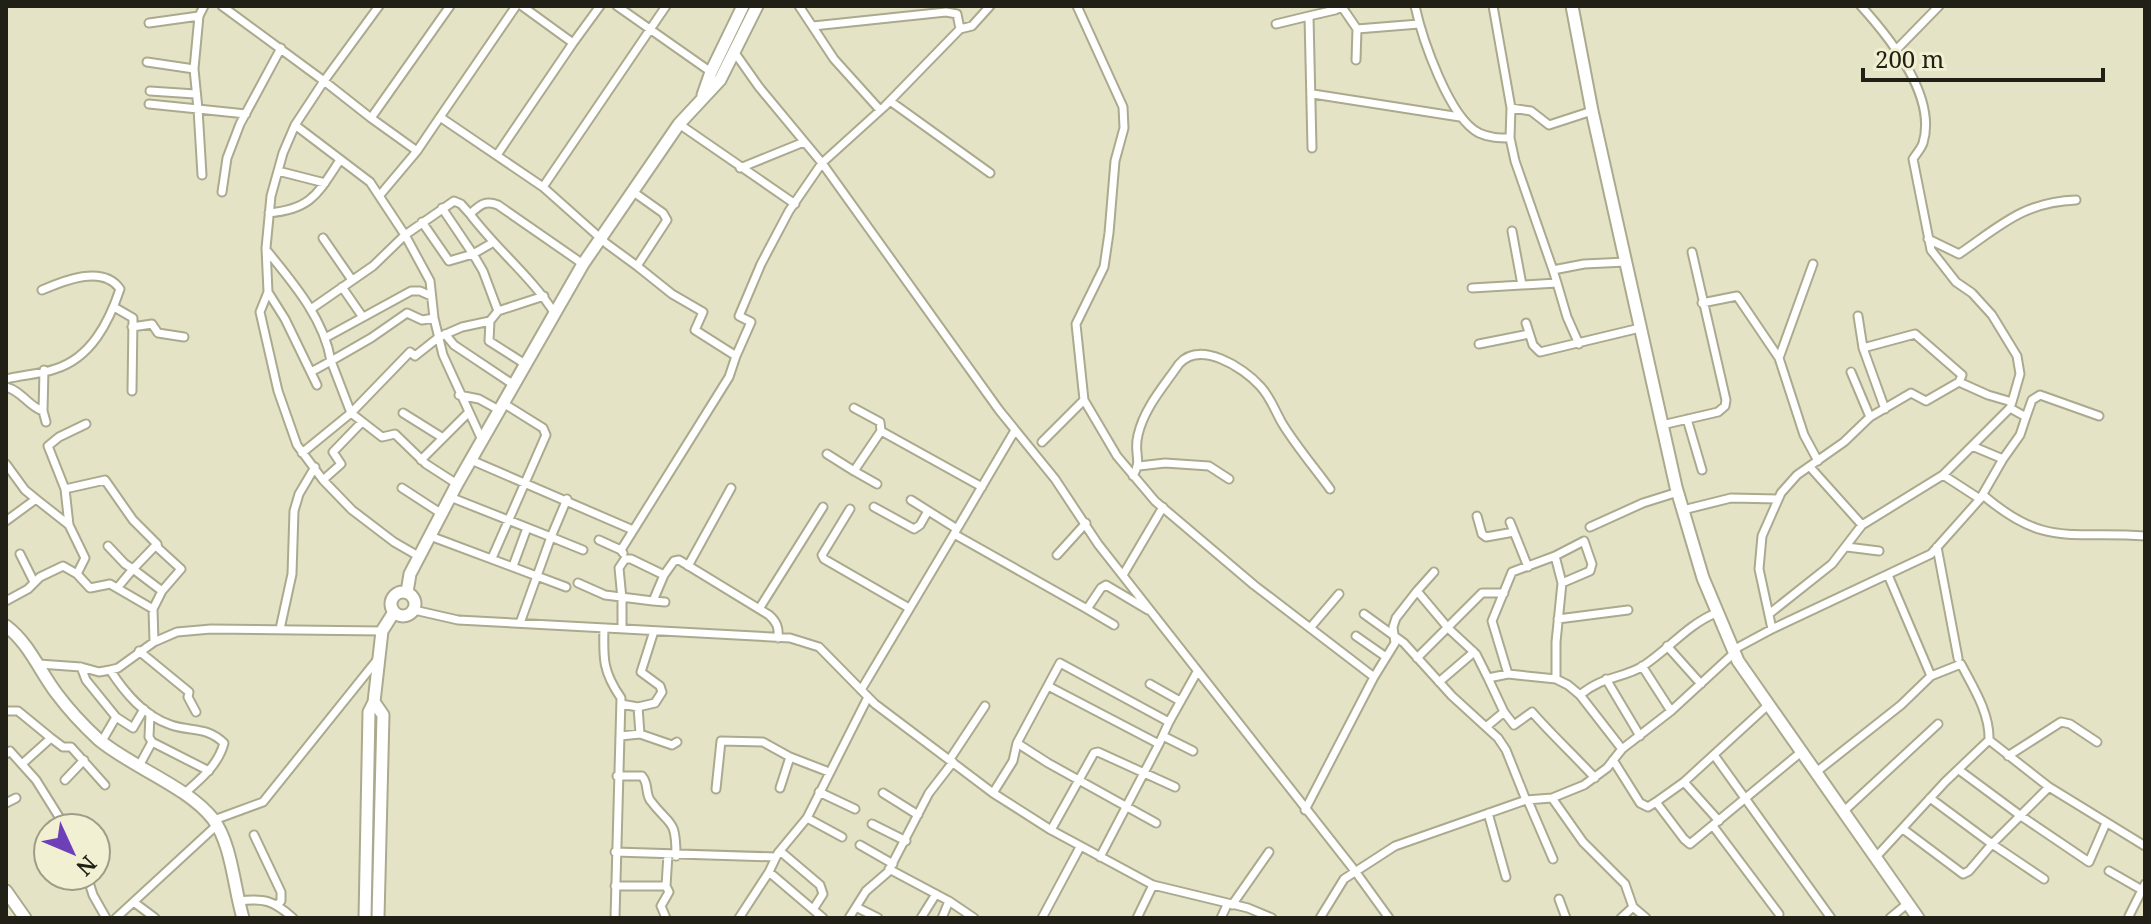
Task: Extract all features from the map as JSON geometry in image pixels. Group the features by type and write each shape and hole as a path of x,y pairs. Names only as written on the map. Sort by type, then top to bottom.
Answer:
{"street":[{"path":"202,175 194,69 199,16 204,6"},
{"path":"222,6 417,151"},
{"path":"379,6 295,125 271,196 266,251 268,292 260,312 278,391 302,453 352,510 394,542 420,557"},
{"path":"371,118 450,6"},
{"path":"380,195 417,151 519,6 573,43"},
{"path":"497,155 600,6"},
{"path":"617,6 711,72"},
{"path":"543,187 666,6"},
{"path":"702,99 711,72 743,6"},
{"path":"407,592 410,574 450,497 583,264 679,124 720,80 757,6"},
{"path":"799,6 834,59 880,110"},
{"path":"621,550 729,377 751,322 739,316 761,264 822,163 890,101 960,29 972,26 990,6"},
{"path":"1077,6 1123,107 1124,128 1115,161 1104,267 1076,324 1084,400 1117,456 1163,507 1254,585 1374,677"},
{"path":"1276,24 1343,6 1357,29 1356,60"},
{"path":"1415,6 1427,50 1460,117 1477,132 1494,138 1510,138"},
{"path":"1493,6 1511,108 1510,138 1515,161 1567,317 1579,344"},
{"path":"1572,6 1592,111 1662,425 1683,510 1716,613 1734,652 1767,706 1918,918"},
{"path":"1769,614 1832,564 1862,525 1943,475 2011,405 2020,374 2017,356 1992,315 1941,265 1931,250 1913,159 1923,143 1925,124 1911,71 1861,6"},
{"path":"1897,49 1939,6"},
{"path":"813,26 946,12 957,14 960,29"},
{"path":"149,23 199,16"},
{"path":"1309,16 1312,148"},
{"path":"1357,29 1419,24"},
{"path":"222,192 227,158 281,48"},
{"path":"735,53 822,163 1014,432 1055,479 1098,544 1389,918"},
{"path":"147,62 194,69"},
{"path":"150,91 195,94"},
{"path":"1313,94 1460,117"},
{"path":"890,101 990,173"},
{"path":"149,104 246,114"},
{"path":"1511,108 1531,111 1549,125 1592,111"},
{"path":"440,117 543,187 600,238 672,294 703,312 695,330 736,356"},
{"path":"679,124 795,204"},
{"path":"295,125 370,182 405,235 428,276 434,318 442,336 443,355 482,440"},
{"path":"740,168 804,142"},
{"path":"269,213 289,211 307,204 340,160"},
{"path":"278,171 325,183"},
{"path":"632,191 663,213 667,220 637,266"},
{"path":"1928,239 1959,254 1990,230 2037,204 2076,200"},
{"path":"311,309 373,266 405,235 454,201 461,204 492,243 544,296 555,314"},
{"path":"470,214 489,202 498,205 583,264"},
{"path":"442,208 483,271 498,311"},
{"path":"422,222 449,261 473,254 492,243"},
{"path":"1512,231 1522,285"},
{"path":"323,238 352,280"},
{"path":"266,251 311,309 325,338 351,413 382,437 395,434 421,460 457,484"},
{"path":"1662,425 1718,412 1725,406 1692,252"},
{"path":"1553,270 1584,264 1626,262"},
{"path":"1779,358 1813,264"},
{"path":"6,379 54,370 78,357 95,340 114,307 118,286 115,282 94,276 71,278 42,290"},
{"path":"1472,288 1557,283"},
{"path":"342,287 362,316"},
{"path":"325,338 411,291 431,296"},
{"path":"268,292 285,319 317,385"},
{"path":"302,453 351,413 410,352 415,356 442,336 490,321 498,311 544,296"},
{"path":"1702,303 1737,296 1779,358 1804,435 1818,461"},
{"path":"114,307 133,316 132,391"},
{"path":"311,372 407,313 422,320 434,318"},
{"path":"1858,316 1863,348 1885,409"},
{"path":"490,321 489,341 525,364"},
{"path":"1526,323 1533,345 1540,352 1640,328"},
{"path":"132,327 152,324 158,333 184,337"},
{"path":"1479,344 1529,334"},
{"path":"1772,629 1759,569 1762,536 1778,499 1797,475 1844,442 1870,417 1911,393 1926,401 1959,382 1962,375 1915,334 1863,348"},
{"path":"442,336 514,385"},
{"path":"1133,476 1139,466 1136,444 1144,418 1179,364 1186,357 1196,354 1231,364 1262,388 1291,437 1330,489"},
{"path":"44,370 43,411 46,422"},
{"path":"1851,372 1870,417"},
{"path":"1959,382 2011,405 2026,417"},
{"path":"6,387 18,391 35,408 43,411"},
{"path":"459,395 501,407 546,431 492,558"},
{"path":"1320,918 1339,886 1355,871 1395,846 1527,800 1552,798 1584,785 1734,652 1772,629 1866,582 1931,554 1982,497 2020,435 2032,400 2040,395 2099,416"},
{"path":"1042,442 1084,400"},
{"path":"854,408 880,422 881,431 854,471"},
{"path":"421,460 469,412"},
{"path":"403,413 443,438"},
{"path":"1687,419 1702,470"},
{"path":"323,480 341,464 333,452 361,423"},
{"path":"77,574 85,558 69,525 65,489 48,446 86,424"},
{"path":"881,431 982,487"},
{"path":"861,690 1014,432"},
{"path":"1972,446 2003,459"},
{"path":"827,454 877,484"},
{"path":"471,460 633,530"},
{"path":"1139,466 1165,463 1209,466 1229,479"},
{"path":"6,464 25,490 69,525"},
{"path":"280,629 292,574 294,511 299,494 315,467"},
{"path":"1810,467 1862,525"},
{"path":"1943,475 2020,522 2043,532 2058,535 2145,536"},
{"path":"65,489 105,480 133,520 181,569 162,591 153,609 154,642"},
{"path":"402,488 442,514"},
{"path":"688,566 731,488"},
{"path":"1590,527 1643,503 1678,492"},
{"path":"450,497 583,550"},
{"path":"1683,510 1731,498 1778,499"},
{"path":"6,521 36,499"},
{"path":"520,623 535,576 567,499"},
{"path":"911,500 955,532 1114,625"},
{"path":"759,609 823,507"},
{"path":"874,507 914,529 928,511"},
{"path":"1123,575 1163,507"},
{"path":"850,509 822,555 824,559 909,608"},
{"path":"1477,516 1482,534 1486,537 1514,532"},
{"path":"1510,522 1528,567"},
{"path":"1057,555 1086,523"},
{"path":"513,566 527,528"},
{"path":"430,536 566,587"},
{"path":"599,540 621,550 625,559"},
{"path":"1508,674 1492,621 1509,575 1584,541 1592,564 1590,571 1562,583"},
{"path":"118,587 157,544"},
{"path":"108,546 125,564 162,591"},
{"path":"1847,547 1879,551"},
{"path":"1937,547 1958,658"},
{"path":"20,554 34,582"},
{"path":"1555,556 1562,583 1556,679"},
{"path":"625,559 664,575"},
{"path":"622,629 619,568 625,559"},
{"path":"653,601 664,575 676,560 775,620 779,629 778,638"},
{"path":"6,601 63,566 77,574 90,588 110,584 153,609"},
{"path":"1305,810 1396,637 1393,627 1396,618 1434,572"},
{"path":"1888,575 1931,676"},
{"path":"578,583 600,594 622,599 665,602"},
{"path":"1087,609 1106,585 1150,611"},
{"path":"1417,591 1449,629 1474,652 1504,712 1514,725 1532,712 1556,741 1566,747 1595,778"},
{"path":"365,918 369,712 374,702 377,660 382,631 394,612 392,598 399,592 407,592 416,601 414,610 406,616 394,612"},
{"path":"1417,658 1482,593 1504,593"},
{"path":"1310,628 1339,594"},
{"path":"414,610 458,620 790,638 819,647 868,697 993,793 1051,830 1153,885 1272,918"},
{"path":"1558,619 1628,610"},
{"path":"1580,695 1597,682 1642,666 1702,619 1716,613"},
{"path":"1364,614 1396,637 1506,750 1553,859"},
{"path":"6,626 39,664 56,694 102,741 184,794 216,823 233,872 243,918"},
{"path":"604,628 603,659 607,678 621,698 615,918"},
{"path":"39,664 81,667 99,672 110,670 118,668 154,642 177,632 211,629 382,631"},
{"path":"621,704 638,707 655,703 662,692 660,686 641,672 654,631"},
{"path":"1356,636 1386,657"},
{"path":"1667,646 1701,684"},
{"path":"139,651 189,692 188,697 196,712"},
{"path":"1439,682 1474,652"},
{"path":"116,918 216,823 263,802 377,660"},
{"path":"993,793 1013,761 1017,743 1060,663 1169,722"},
{"path":"1815,773 1901,705 1931,676 1961,664 1979,699 1990,729 1989,740 1876,857"},
{"path":"1642,666 1671,711"},
{"path":"81,667 86,680 116,717 133,728 147,712"},
{"path":"110,670 127,695 147,712 171,725 208,731 224,743 209,771 184,794"},
{"path":"1100,857 1197,672"},
{"path":"1488,678 1508,674 1556,679 1568,685 1580,695 1622,749"},
{"path":"1606,679 1640,736"},
{"path":"1150,684 1180,701"},
{"path":"1048,686 1161,740 1193,751"},
{"path":"743,917 778,854 807,818 868,697"},
{"path":"374,702 383,715 378,918"},
{"path":"849,918 866,891 891,866 929,793 985,706"},
{"path":"1613,760 1642,805 1648,807 1684,782 1767,706"},
{"path":"638,707 640,734"},
{"path":"6,711 18,711 63,747 71,747 105,785"},
{"path":"147,712 152,742 209,771"},
{"path":"1486,727 1504,712"},
{"path":"102,741 116,717"},
{"path":"2008,756 2061,722 2070,724 2097,742"},
{"path":"1844,811 1938,724"},
{"path":"620,736 640,734 672,745 677,742"},
{"path":"22,764 51,738"},
{"path":"1989,740 2049,787 2145,846"},
{"path":"716,789 721,741 763,742 790,757 829,772"},
{"path":"139,766 152,742"},
{"path":"1017,743 1156,823"},
{"path":"7,751 36,780 56,812"},
{"path":"1051,830 1094,753 1098,752 1175,787"},
{"path":"1656,802 1687,843 1693,842 1800,753"},
{"path":"1714,755 1831,918"},
{"path":"780,788 790,757"},
{"path":"65,780 84,760"},
{"path":"1959,770 2089,862 2106,823"},
{"path":"617,776 642,776 649,798 675,828 666,886 669,892 661,906 666,918"},
{"path":"1684,782 1779,914"},
{"path":"1903,829 1963,874 2049,787"},
{"path":"819,792 855,809"},
{"path":"883,793 918,815"},
{"path":"6,803 16,798"},
{"path":"1552,798 1583,842 1625,884 1633,907 1646,918"},
{"path":"1930,798 2044,879"},
{"path":"1488,813 1506,877"},
{"path":"807,818 842,837"},
{"path":"872,824 906,841"},
{"path":"254,835 281,892 278,904"},
{"path":"860,845 974,918"},
{"path":"1042,918 1080,847"},
{"path":"615,852 778,854 820,885 823,894 814,908"},
{"path":"1221,918 1269,852"},
{"path":"2109,871 2144,887 2129,916"},
{"path":"769,872 823,918"},
{"path":"1137,918 1153,885"},
{"path":"615,886 666,886"},
{"path":"6,891 25,918"},
{"path":"92,892 106,918"},
{"path":"921,918 936,894"},
{"path":"238,901 257,899 278,904 293,918"},
{"path":"1559,899 1566,918"},
{"path":"942,918 949,901"},
{"path":"135,903 155,918"},
{"path":"1890,918 1907,904"},
{"path":"856,907 878,918"},
{"path":"1621,918 1633,907"}]}
